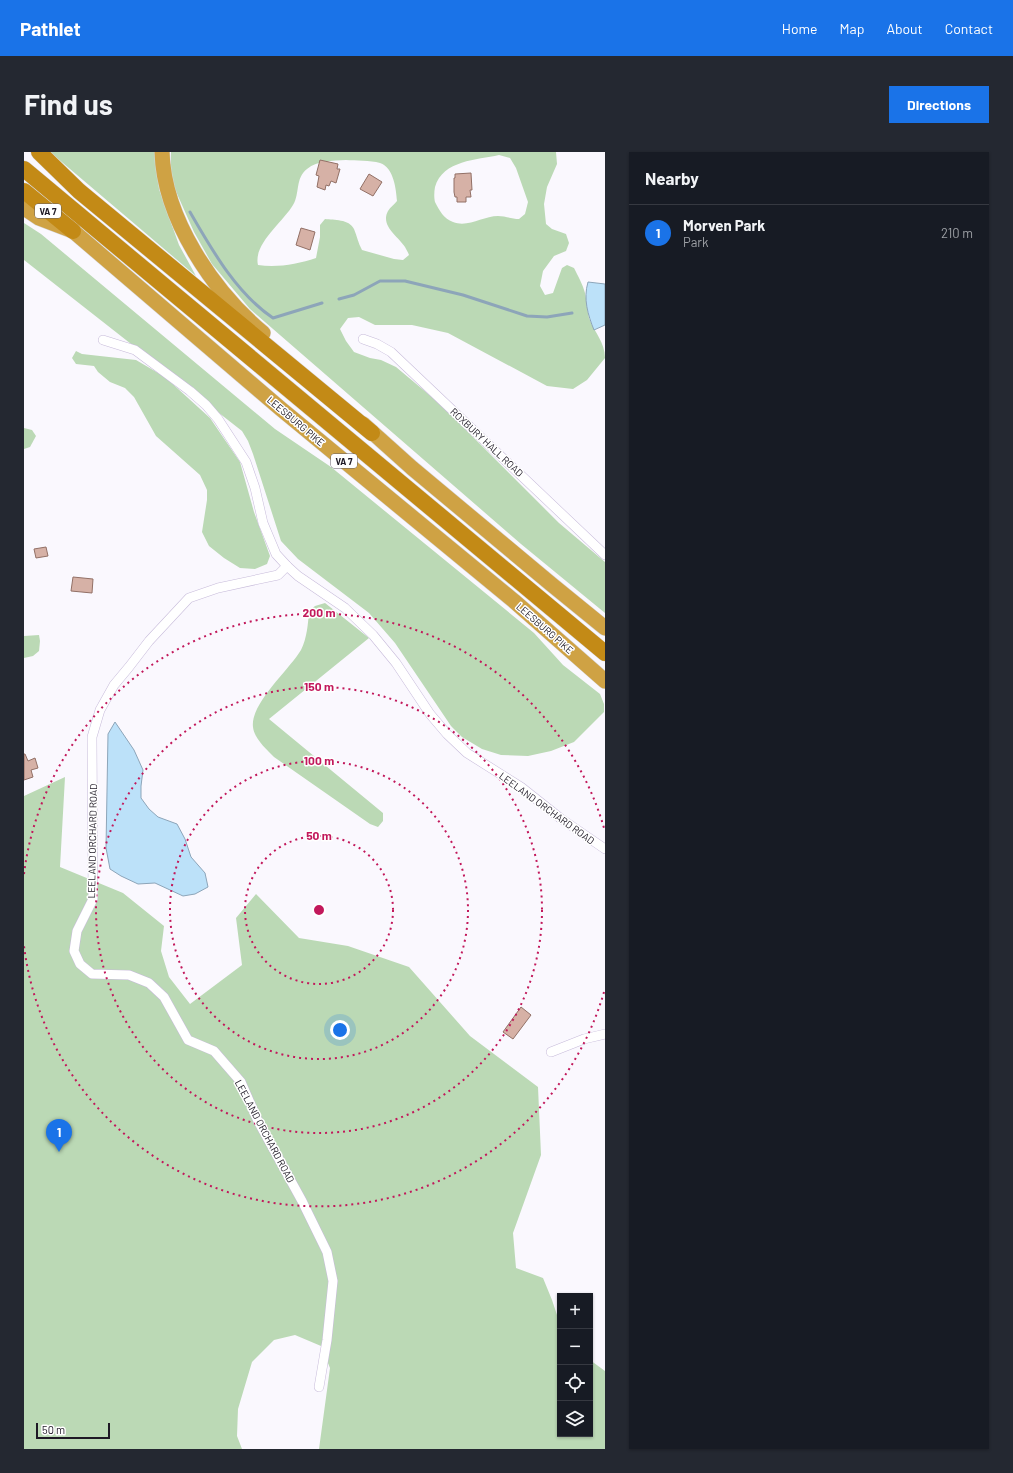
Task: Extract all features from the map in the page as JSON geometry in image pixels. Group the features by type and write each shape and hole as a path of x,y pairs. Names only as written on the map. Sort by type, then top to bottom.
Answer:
{"highway":[{"path":"39,152 79,191 603,626"},
{"path":"162,152 162,162 166,183 175,213 200,262 224,294 248,320 328,388 372,434"},
{"path":"24,170 605,653"},
{"name":"LEESBURG PIKE","path":"24,191 281,409 514,600 605,681"},
{"path":"24,208 39,218 73,231"}],"street":[{"name":"ROXBURY HALL ROAD","path":"364,339 391,352 605,555"},
{"name":"LEELAND ORCHARD ROAD","path":"104,340 135,350 190,390 218,419 246,462 255,488 263,523 276,554 298,576 345,608 373,635 396,663 430,714 447,734 467,753 521,787 560,818 605,849"},
{"name":"LEELAND ORCHARD ROAD","path":"287,566 278,575 218,588 189,598 145,646 114,685 100,710 92,737 93,899 77,931 74,951 80,964 92,974 129,975 149,983 164,997 188,1040 214,1051 241,1082 258,1121 302,1201 327,1252 333,1281 327,1340 319,1387"},
{"path":"551,1052 605,1034"}],"green space":[{"path":"50,152 156,152 159,189 179,245 196,276"},
{"path":"171,152 556,152 557,164 547,187 544,204 546,224 552,229 566,234 569,243 566,251 554,256 543,271 540,286 545,295 553,293 562,268 567,265 574,268 579,277 585,293 589,318 605,352 605,358 587,380 573,389 547,386 448,333 412,325 375,325 359,317 348,318 340,329 354,352 370,358 381,360 396,367 439,403 559,523 605,562 605,613 521,544 250,309 212,264 194,232 174,187 171,171","holes":["499,155 510,158 516,168 528,202 525,214 519,219 498,216 464,224 447,219 435,202 434,193 439,178 445,171 453,166 471,160","346,160 376,162 388,169 393,179 397,201 388,211 386,221 409,255 403,260 362,250 354,229 349,223 325,219 320,225 320,237 316,258 287,265 258,265 260,249 264,241 293,205 299,181 303,173 311,166 320,162"]},
{"path":"24,223 41,234 275,429 331,467 534,633 563,665 600,694 604,704 604,712 574,742 551,751 528,756 501,755 482,749 462,737 451,726 395,643 369,613 298,559 281,541 253,454 242,431 24,260"},
{"path":"76,351 82,354 136,360 165,377 210,418 240,462 254,512 270,556 267,564 255,569 240,568 209,546 202,532 207,490 200,475 156,436 134,397 125,388 110,382 98,372 94,366 76,364 72,358"},
{"path":"24,428 32,430 36,436 30,447 24,449"},
{"path":"325,603 369,638 269,719 383,813 383,821 378,827 370,824 274,757 261,744 253,727 254,718 264,698 301,650 306,636 309,611 315,606"},
{"path":"39,635 39,651 33,656 24,658 24,636"},
{"path":"65,777 60,867 123,893 164,926 161,951 169,977 190,1004 242,965 236,918 256,894 299,938 348,946 409,967 470,1036 538,1087 541,1155 513,1233 516,1268 543,1278 557,1315 557,1437 593,1437 593,1362 605,1371 605,1449 319,1449 330,1368 321,1346 295,1335 274,1340 252,1362 238,1409 237,1436 242,1449 24,1449 24,796"}],"water":[{"path":"588,282 605,284 605,325 594,330 588,313 586,301"},
{"path":"115,722 134,750 143,770 141,798 149,809 158,817 177,824 185,839 191,857 205,873 208,887 195,894 183,896 155,883 138,884 110,869 106,848 108,734"}],"building":[{"path":"320,160 338,164 337,169 340,169 336,183 331,181 329,186 326,185 325,190 317,187 319,176 316,175"},
{"path":"471,173 471,197 466,197 466,202 457,202 457,197 455,197 454,192 455,174"},
{"path":"369,174 382,182 373,196 360,189"},
{"path":"301,228 315,232 310,250 296,245"},
{"path":"46,547 48,556 36,558 34,549"},
{"path":"73,577 93,579 92,593 71,591"},
{"path":"24,754 28,761 35,758 38,768 31,770 33,777 24,780"},
{"path":"521,1007 531,1015 513,1039 503,1032"}],"waterway":[{"path":"190,212 216,256 236,283 260,308 273,318 322,303"},
{"path":"339,299 354,295 380,281 405,281 463,295 527,316 547,317 572,313"}],"place":[{"name":"Morven Park","path":"59,1152"}]}
